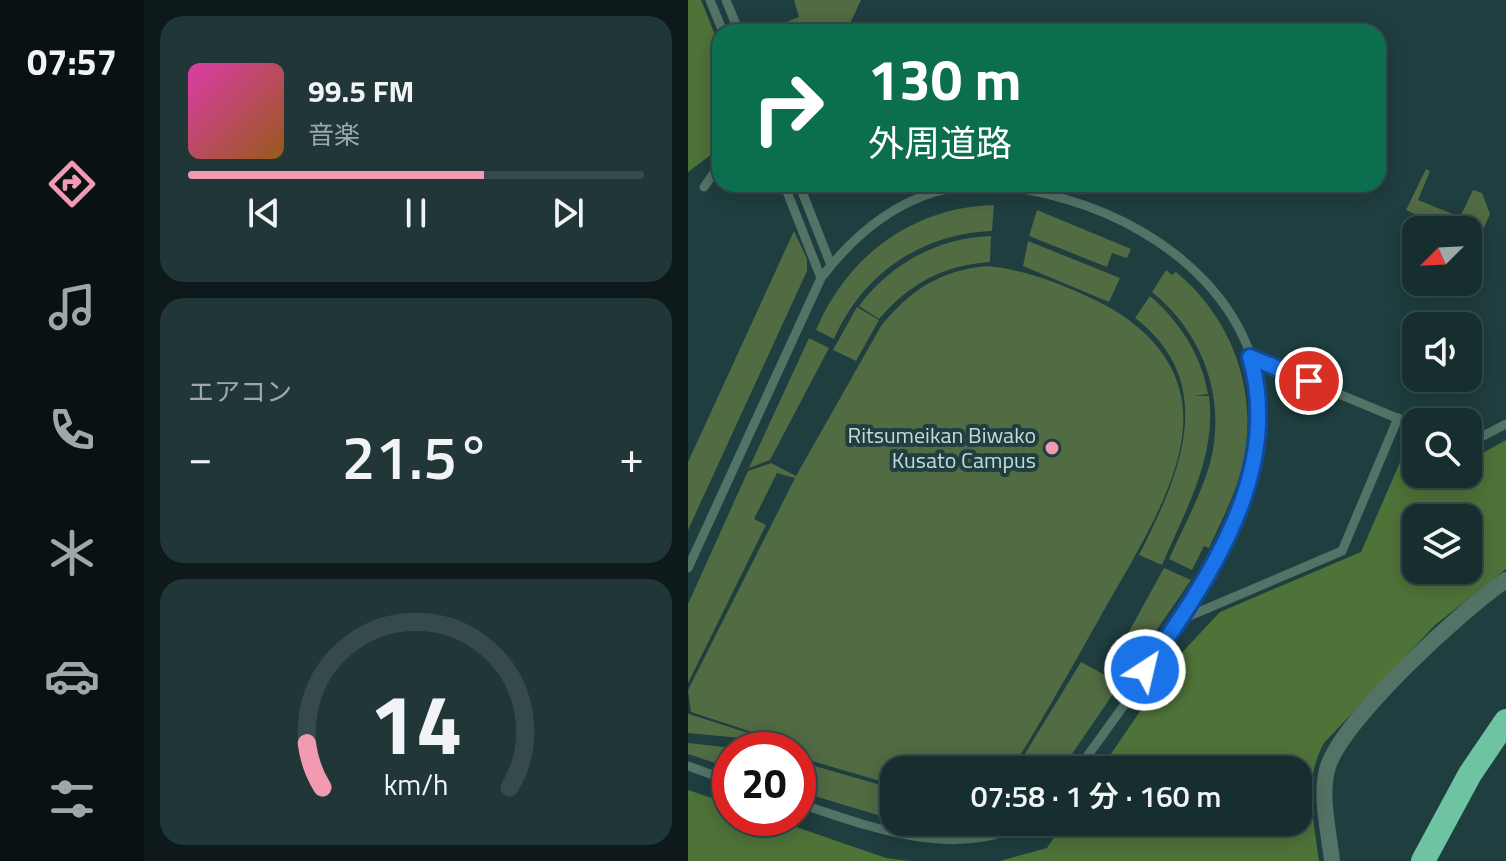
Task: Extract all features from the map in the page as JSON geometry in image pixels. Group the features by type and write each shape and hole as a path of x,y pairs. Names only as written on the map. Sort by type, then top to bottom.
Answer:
{"highway":[{"path":"1423,861 1442,821 1506,721"}],"street":[{"path":"1332,861 1325,780 1340,742 1440,633 1506,580"}],"lane":[{"path":"710,0 720,24"},
{"path":"726,0 736,24"},
{"path":"704,187 712,176"},
{"path":"787,192 821,278"},
{"path":"802,192 831,265"},
{"path":"688,568 821,278 872,225 921,197 944,192"},
{"path":"1041,192 1128,222 1179,254 1222,300 1250,357 1261,412 1253,469 1217,556 1180,620 1087,756"},
{"path":"1250,357 1402,420"},
{"path":"1180,620 1342,551 1398,418"},
{"path":"1482,437 1506,424"},
{"path":"688,766 712,775"},
{"path":"816,809 880,829"},
{"path":"911,836 946,844 984,841 996,836"}],"green space":[{"path":"688,0 701,0 712,27 712,154 688,172"},
{"path":"794,0 861,0 850,24 782,24 799,17"},
{"path":"1426,169 1430,171 1418,200 1458,216 1419,216 1406,210"},
{"path":"1473,190 1482,193 1490,214 1482,232 1482,216 1460,216"},
{"path":"994,205 992,231 941,240 918,249 897,261 861,295 834,339 816,330 829,303 846,280 886,240 936,215"},
{"path":"1037,210 1131,249 1127,258 1112,253 1107,267 1029,236"},
{"path":"794,231 807,259 807,271 688,530 688,462"},
{"path":"991,236 990,262 957,267 928,278 902,296 879,319 859,306 886,277 917,256 953,242"},
{"path":"1028,241 1120,278 1109,302 1023,266"},
{"path":"987,266 1030,274 1115,311 1148,336 1161,351 1179,386 1183,406 1180,451 1164,499 1127,570 1019,756 880,756 880,781 816,762 816,732 752,732 691,712 688,690 795,478 777,473 754,519 766,525 688,683 688,604 748,471 771,463 796,476 881,326 915,292 941,277"},
{"path":"1166,270 1172,275 1176,272 1196,291 1227,335 1244,386 1247,412 1247,440 1236,488 1209,548 1204,546 1192,570 1169,559 1210,463 1215,415 1213,392 1197,347 1170,308 1152,292"},
{"path":"1150,296 1180,328 1200,365 1208,394 1194,396 1209,396 1210,419 1204,462 1162,565 1139,555 1178,463 1184,432 1185,401 1178,372 1162,344 1135,318"},
{"path":"857,307 879,320 856,361 833,350"},
{"path":"809,338 829,348 770,460 749,468"},
{"path":"1506,440 1506,569 1435,625 1324,743 1312,786 1312,756 1110,756 1175,660 1220,612 1361,552 1402,458 1402,488 1482,488 1482,453"},
{"path":"1164,568 1191,580 1071,756 1024,756 1081,662 1105,675"},
{"path":"688,713 745,732 712,732 712,735 688,733"},
{"path":"688,743 712,746 712,762 688,754"},
{"path":"816,766 880,785 880,816 816,796"},
{"path":"688,790 712,798 712,836 816,834 886,858 910,861 688,861"},
{"path":"1312,801 1319,861 1000,861 1047,848 1055,836 1312,836"}],"place":[{"name":"Ritsumeikan Biwako Kusato Campus","path":"1052,448"}],"route":[{"path":"1145,670 1180,620 1217,556 1247,487 1258,450 1261,412 1250,357 1309,381"}]}
